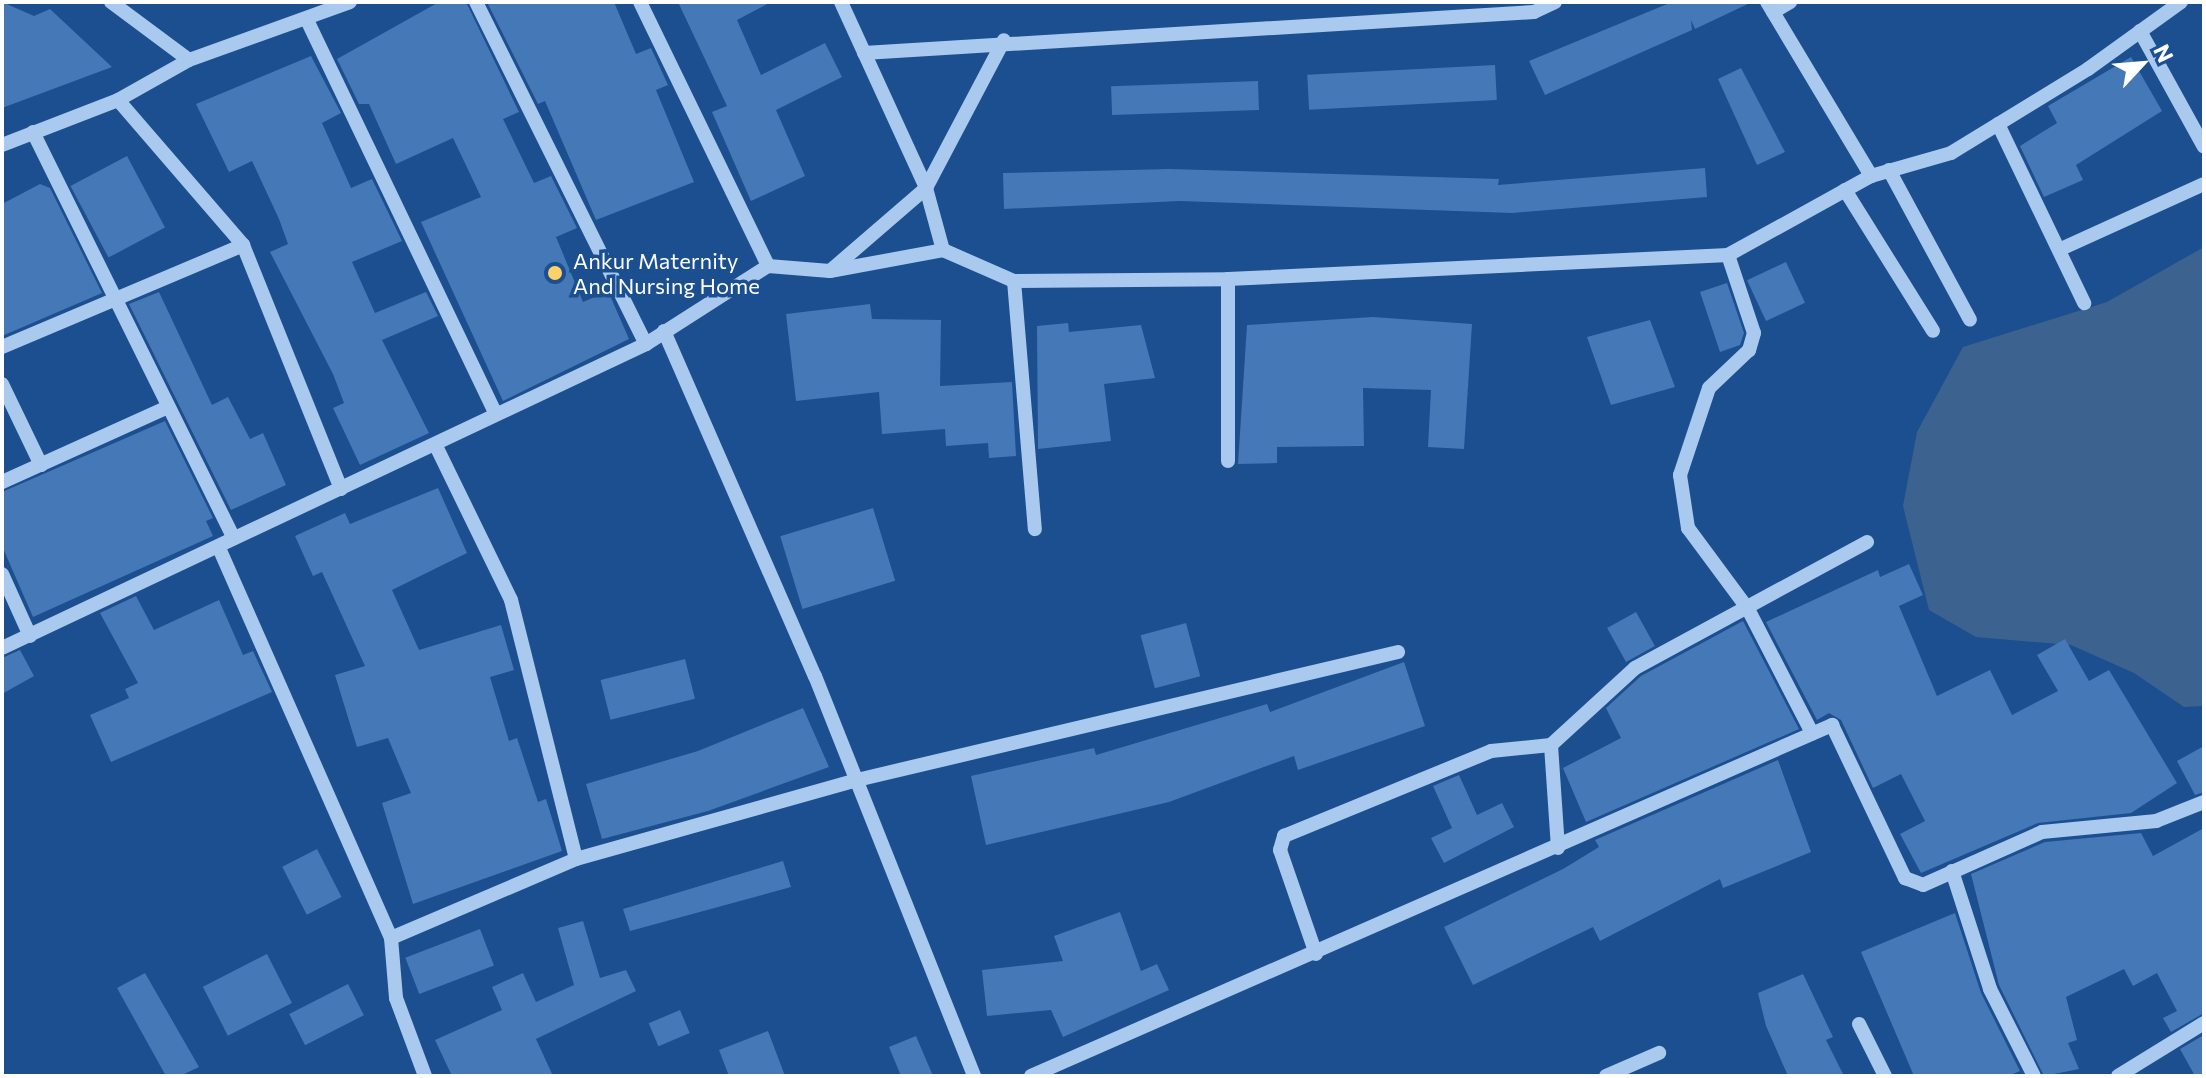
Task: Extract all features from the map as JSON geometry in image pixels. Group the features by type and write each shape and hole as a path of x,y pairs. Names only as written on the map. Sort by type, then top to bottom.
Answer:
{"street":[{"path":"111,2 189,60"},
{"path":"2,145 118,100 189,60 350,2"},
{"path":"476,2 646,344"},
{"path":"640,2 768,266"},
{"path":"841,2 926,188 943,250"},
{"path":"864,53 1004,40 1534,12 1555,2"},
{"path":"1790,2 1770,7 1871,176"},
{"path":"2,648 436,446 496,414 646,344 768,266 830,271 943,250 1014,281 1228,279 1728,255 1871,176 1951,153 2181,2"},
{"path":"307,20 496,414"},
{"path":"2140,31 2204,147"},
{"path":"830,271 926,188 1004,40"},
{"path":"118,100 243,245 341,489"},
{"path":"1998,124 2063,248 2084,303"},
{"path":"33,132 118,296 166,408 234,538"},
{"path":"1889,170 1970,320"},
{"path":"2063,248 2204,184"},
{"path":"1845,190 1933,331"},
{"path":"2,347 243,245"},
{"path":"1728,255 1754,333 1749,350 1709,388 1680,475 1688,528 1748,609 1812,733"},
{"path":"1228,279 1228,461"},
{"path":"1014,281 1035,529"},
{"path":"664,331 857,780 974,1076"},
{"path":"2,384 41,465"},
{"path":"2,482 166,408"},
{"path":"436,446 511,600 576,859"},
{"path":"1316,954 1280,850 1284,836 1491,751 1551,745 1635,668 1867,542"},
{"path":"219,548 391,938 396,998 425,1076"},
{"path":"2,574 30,636"},
{"path":"391,938 576,859 857,780 1398,652"},
{"path":"1031,1076 1558,848 1832,725 1905,878 1923,885 2042,832 2156,821 2204,802"},
{"path":"1551,745 1558,848"},
{"path":"1952,871 1990,989 2034,1076"},
{"path":"2118,1076 2204,1023"},
{"path":"1859,1024 1885,1076"},
{"path":"1606,1076 1659,1053"}],"water":[{"path":"2204,247 2204,706 2184,707 2134,673 2071,645 1976,637 1929,610 1903,506 1917,432 1963,347 2107,302"}],"building":[{"path":"2,2 34,16 50,9 112,67 2,108"},
{"path":"439,2 466,2 519,112 503,119 534,183 551,176 577,228 556,237 583,302 608,291 629,339 503,401 421,222 481,197 453,138 396,164 369,104 359,104 337,59"},
{"path":"487,2 614,2 636,54 651,48 668,85 656,90 694,182 596,220 545,101 538,104"},
{"path":"678,2 771,2 737,20 761,75 825,43 842,77 776,110 805,176 751,201 712,112 727,106"},
{"path":"1672,2 1752,2 1695,29 1691,20 1692,30 1545,95 1529,61"},
{"path":"311,56 341,113 322,123 351,188 372,179 402,241 352,262 375,313 426,292 438,316 382,340 429,433 360,465 333,408 344,403 333,374 270,252 288,244 279,219 252,161 229,172 196,104"},
{"path":"2131,57 2162,111 2076,165 2083,180 2044,197 2020,146 2057,123 2048,106"},
{"path":"1495,65 1497,100 1309,110 1307,75"},
{"path":"1741,68 1785,152 1757,165 1718,79"},
{"path":"1258,81 1259,110 1112,115 1111,86"},
{"path":"127,156 165,228 109,258 70,186"},
{"path":"1705,168 1707,197 1512,213 1180,201 1004,209 1003,173 1170,169 1499,179 1498,185"},
{"path":"40,184 50,188 102,293 2,336 2,204"},
{"path":"1786,262 1805,303 1766,321 1747,280"},
{"path":"1727,283 1744,333 1740,345 1720,352 1700,292"},
{"path":"159,292 212,405 228,397 250,439 263,433 286,485 231,510 129,304"},
{"path":"870,304 872,319 941,320 940,386 1012,382 1016,456 989,458 988,443 946,446 945,429 882,434 879,392 796,401 786,314"},
{"path":"1373,317 1472,324 1464,449 1428,447 1431,390 1363,388 1364,446 1277,447 1277,463 1238,464 1247,325"},
{"path":"1650,320 1675,387 1611,405 1587,337"},
{"path":"1068,323 1069,332 1141,325 1155,378 1104,384 1111,441 1038,449 1037,326"},
{"path":"165,421 213,518 206,521 213,536 33,617 2,546 2,492"},
{"path":"438,488 467,553 392,590 419,650 501,625 514,670 490,677 509,741 517,738 538,802 546,799 562,851 413,904 382,803 411,793 388,738 357,747 335,675 365,666 322,572 313,576 295,536 345,513 350,524"},
{"path":"873,508 895,581 802,609 780,536"},
{"path":"1909,564 1923,595 1899,606 1937,696 1990,670 2012,715 2058,691 2037,655 2065,639 2089,681 2109,670 2177,783 2131,813 2038,823 1921,873 1900,834 1925,821 1901,774 1873,788 1841,720 1829,713 1817,720 1766,622 1878,570 1880,577"},
{"path":"136,596 154,630 219,600 243,655 253,651 272,692 111,762 90,715 129,698 125,689 138,683 100,613"},
{"path":"1636,612 1655,646 1626,662 1607,628"},
{"path":"1743,621 1799,729 1586,822 1563,768 1621,738 1606,708 1641,676"},
{"path":"1186,623 1200,676 1155,688 1141,635"},
{"path":"20,650 34,676 2,694 2,658"},
{"path":"685,659 695,699 611,720 601,680"},
{"path":"1404,662 1425,726 1298,770 1294,756 1169,802 986,845 971,776 1094,748 1096,755 1267,704 1270,712"},
{"path":"803,708 829,767 708,811 602,839 586,784 698,751"},
{"path":"2204,746 2204,792 2195,795 2177,761"},
{"path":"1778,760 1811,852 1723,888 1720,879 1600,941 1593,927 1473,985 1444,927 1563,869 1599,847 1595,840"},
{"path":"1459,775 1477,815 1502,803 1514,827 1444,863 1431,838 1452,828 1433,786"},
{"path":"2204,828 2204,1013 2171,1032 2163,1018 2177,1011 2157,973 2133,986 2124,969 2066,997 2077,1040 2068,1043 2079,1069 2044,1076 1999,985 1971,874 2045,842 2141,833 2153,856"},
{"path":"317,849 342,897 307,915 282,867"},
{"path":"783,861 791,887 630,931 623,909"},
{"path":"1120,912 1141,971 1157,964 1169,990 1063,1037 1051,1010 987,1016 982,970 1063,961 1054,936"},
{"path":"1955,913 1981,993 2020,1071 2008,1076 1914,1076 1861,952"},
{"path":"583,921 600,978 626,970 636,991 536,1039 553,1076 452,1076 435,1040 502,1010 492,987 523,973 536,1002 574,985 558,928"},
{"path":"480,929 494,965 419,994 405,958"},
{"path":"267,954 292,1003 228,1036 203,987"},
{"path":"145,973 199,1067 180,1076 166,1076 117,988"},
{"path":"1803,974 1833,1037 1826,1040 1844,1076 1788,1076 1766,1026 1758,993"},
{"path":"348,984 364,1015 305,1045 289,1014"},
{"path":"680,1010 690,1033 658,1046 649,1023"},
{"path":"768,1031 785,1076 729,1076 719,1050"},
{"path":"2204,1035 2204,1076 2195,1076 2180,1049"},
{"path":"916,1036 933,1076 901,1076 889,1047"}],"place":[{"name":"Ankur Maternity And Nursing Home","path":"555,273"}]}
